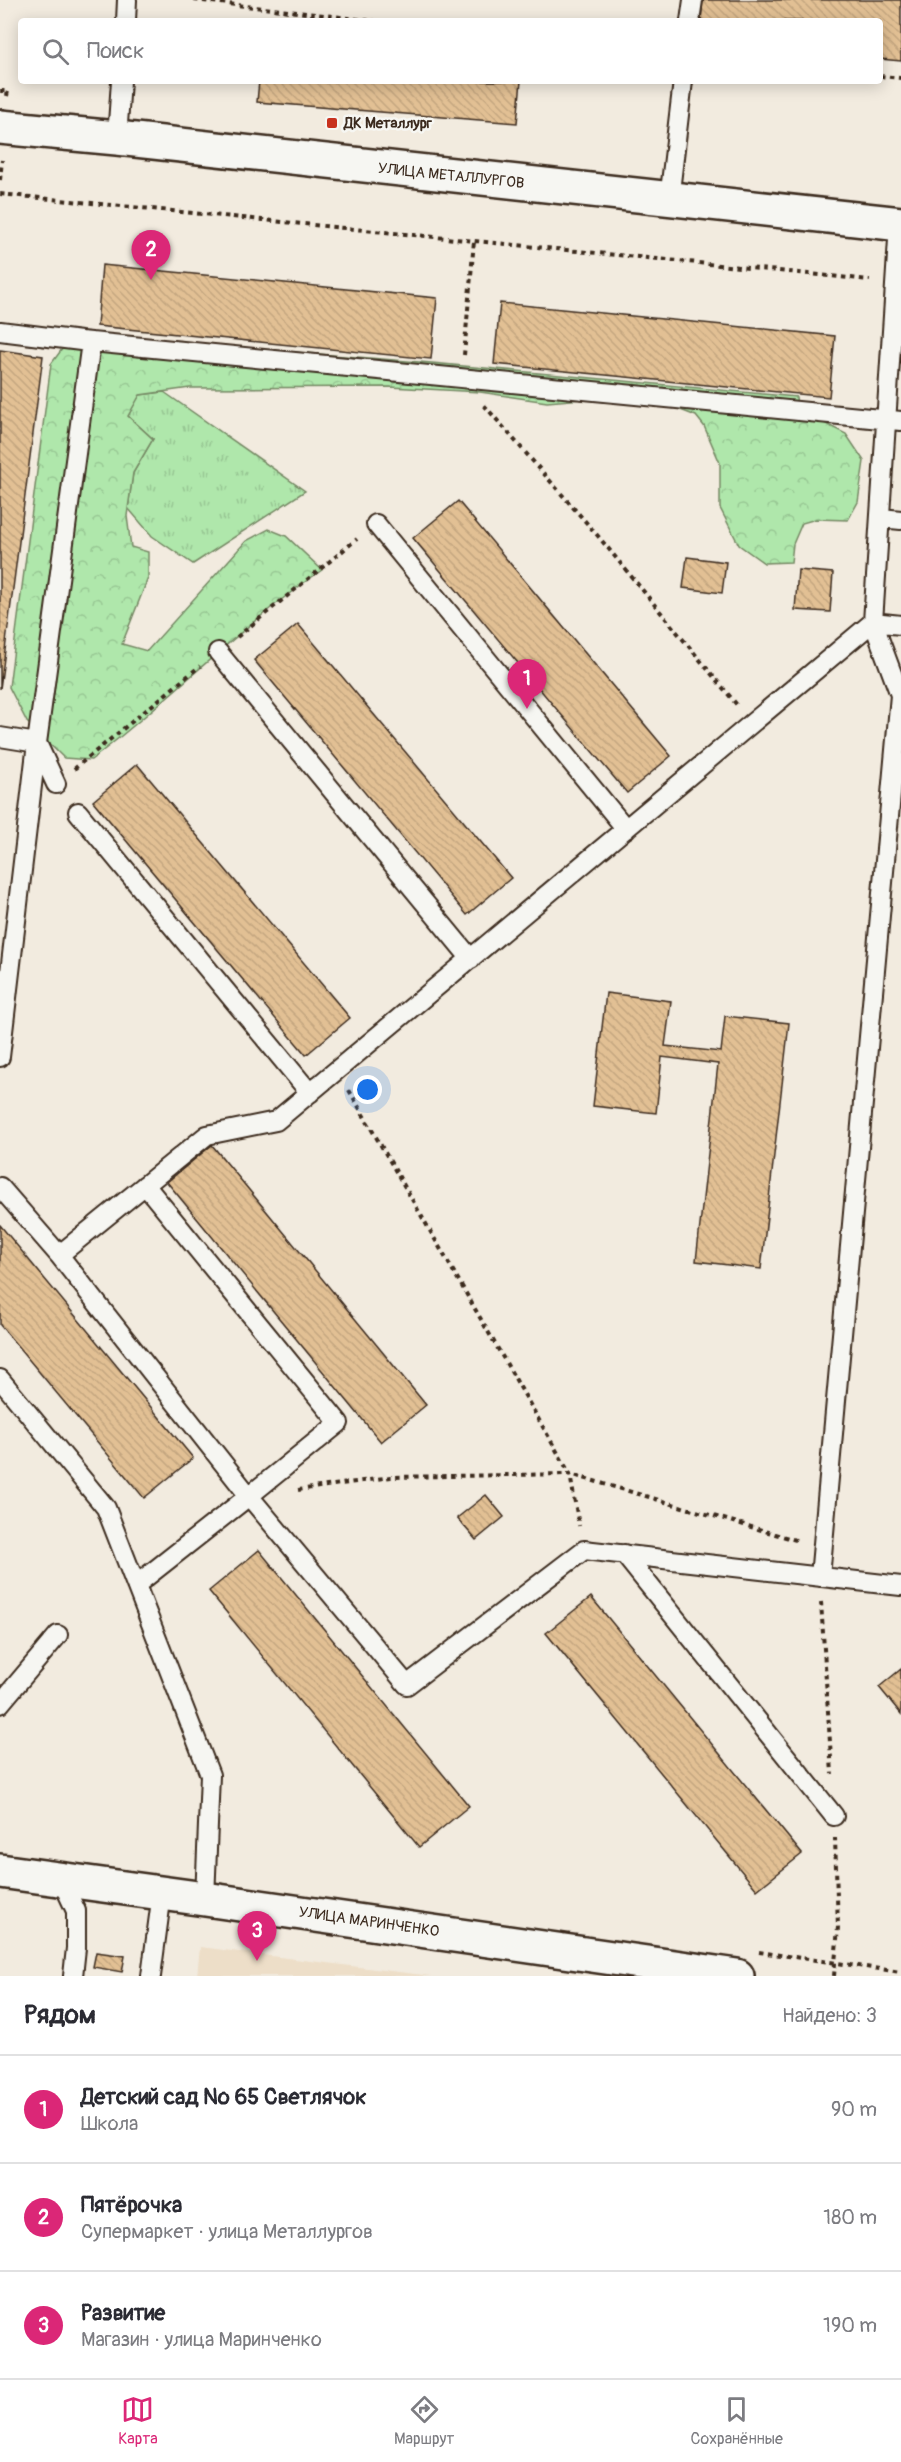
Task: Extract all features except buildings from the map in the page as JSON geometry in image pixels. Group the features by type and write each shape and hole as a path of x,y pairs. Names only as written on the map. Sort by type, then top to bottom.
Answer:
{"main road":[{"name":"УЛИЦА МЕТАЛЛУРГОВ","path":"0,127 900,224"},
{"name":"УЛИЦА МАРИНЧЕНКО","path":"0,1871 737,1976"}],"lane":[{"path":"126,18 127,0"},
{"path":"690,18 693,0"},
{"path":"117,138 121,84"},
{"path":"669,200 683,84"},
{"path":"820,1577 900,695 873,622 881,518 894,420 900,224"},
{"path":"0,331 91,342 894,420"},
{"path":"0,1057 37,743 91,342"},
{"path":"881,518 901,520"},
{"path":"376,524 626,830"},
{"path":"59,1255 207,1135 276,1120 338,1071 873,622 901,625"},
{"path":"218,652 471,959"},
{"path":"0,738 37,743"},
{"path":"37,743 56,784"},
{"path":"78,812 310,1093"},
{"path":"136,1585 339,1423 145,1185"},
{"path":"0,1187 59,1255 249,1496 407,1685 584,1550 901,1586"},
{"path":"0,1380 106,1508 210,1774 205,1899"},
{"path":"624,1554 834,1816"},
{"path":"0,1704 58,1635"},
{"path":"61,1879 76,1911 73,1976"},
{"path":"151,1976 162,1893"}],"path":[{"path":"194,0 349,18"},
{"path":"883,76 901,78"},
{"path":"0,194 897,283"},
{"path":"474,241 462,378 598,536 752,724"},
{"path":"338,1071 570,1474 584,1550"},
{"path":"297,1490 391,1477 570,1474 822,1548"},
{"path":"820,1577 838,1927 834,1976"}],"shaded area":[{"path":"200,1947 431,1976 197,1976"}],"green space":[{"path":"95,336 432,363 796,397 798,415 824,423 846,434 864,461 858,502 848,520 816,519 802,523 793,544 791,562 764,563 739,545 720,508 720,463 704,426 696,416 660,402 619,396 547,402 480,392 390,387 190,388 140,395 128,416 153,439 133,473 127,516 131,547 148,552 148,578 122,644 147,651 246,541 269,529 286,536 322,570 263,615 91,760 64,758 27,722 9,687 51,364 71,337"},
{"path":"164,392 305,491 193,564 152,536 128,508 133,473 153,439 128,416 139,395"}],"place":[{"name":"ДК Металлург","path":"332,123"},
{"name":"Пятёрочка","path":"151,280"},
{"name":"Детский сад № 65 Светлячок","path":"527,709"},
{"name":"Развитие","path":"257,1961"}]}
